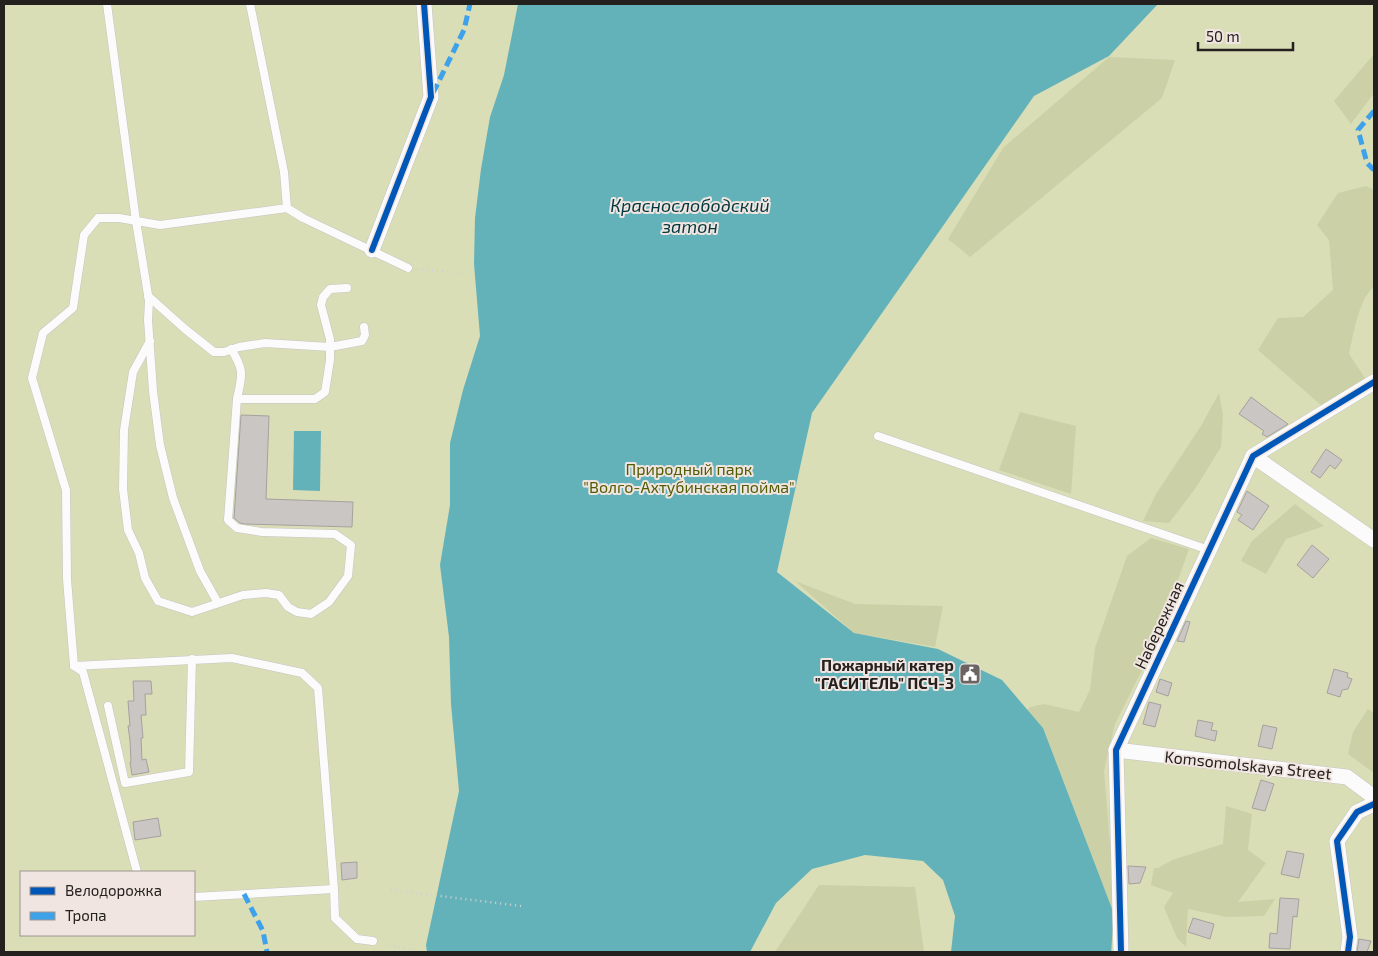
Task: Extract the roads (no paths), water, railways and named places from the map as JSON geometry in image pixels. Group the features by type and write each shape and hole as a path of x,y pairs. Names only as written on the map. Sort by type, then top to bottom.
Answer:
{"street":[{"path":"372,250 431,96 424,4"},
{"path":"1374,382 1253,456 1374,540"},
{"name":"Набережная","path":"1121,952 1116,750 1253,456"},
{"name":"Komsomolskaya Street","path":"1116,750 1347,777 1374,797"},
{"path":"1348,952 1350,937 1337,841 1358,812 1374,804"}],"lane":[{"path":"107,4 148,296 153,392 160,445 173,498 200,571 218,603"},
{"path":"250,4 284,172 287,208"},
{"path":"74,666 67,580 66,490 32,378 43,333 73,308 84,235 98,218 119,218 160,225 187,225 287,208 303,218 408,268"},
{"path":"237,399 315,399 325,392 330,360 330,339 321,305 323,297 330,289 347,288"},
{"path":"148,296 214,352 224,352 265,343 330,347 362,341 365,335 364,327"},
{"path":"150,341 133,372 124,430 123,489 128,530 138,552 145,578 158,601 192,612 243,595 266,593 279,595 288,607 297,612 312,614 329,602 348,576 351,545 335,534 262,532 237,528 228,520 237,399 242,373 239,362 231,350"},
{"path":"878,436 1209,550"},
{"path":"74,666 232,658 302,673 318,688 335,918 357,939 373,941"},
{"path":"108,706 125,782 189,772 192,659"},
{"path":"74,666 83,672 137,871"},
{"path":"195,897 334,889"}],"water":[{"name":"Краснослободский затон","path":"518,4 1158,4 1109,56 1034,96 812,413 777,572 854,633 938,649 1002,680 1043,728 1114,914 1111,952 951,952 955,916 943,880 923,861 865,855 812,869 776,903 750,952 427,952 426,945 459,791 451,704 449,637 440,565 450,505 450,443 463,390 480,336 474,264 475,218 490,117 504,75"},
{"path":"294,431 321,431 320,491 293,490"}],"place":[{"name":"Пожарный катер \"ГАСИТЕЛЬ\" ПСЧ-3","path":"970,674"}],"park label":[{"name":"Природный парк \"Волго-Ахтубинская пойма\"","path":"689,478"}]}
